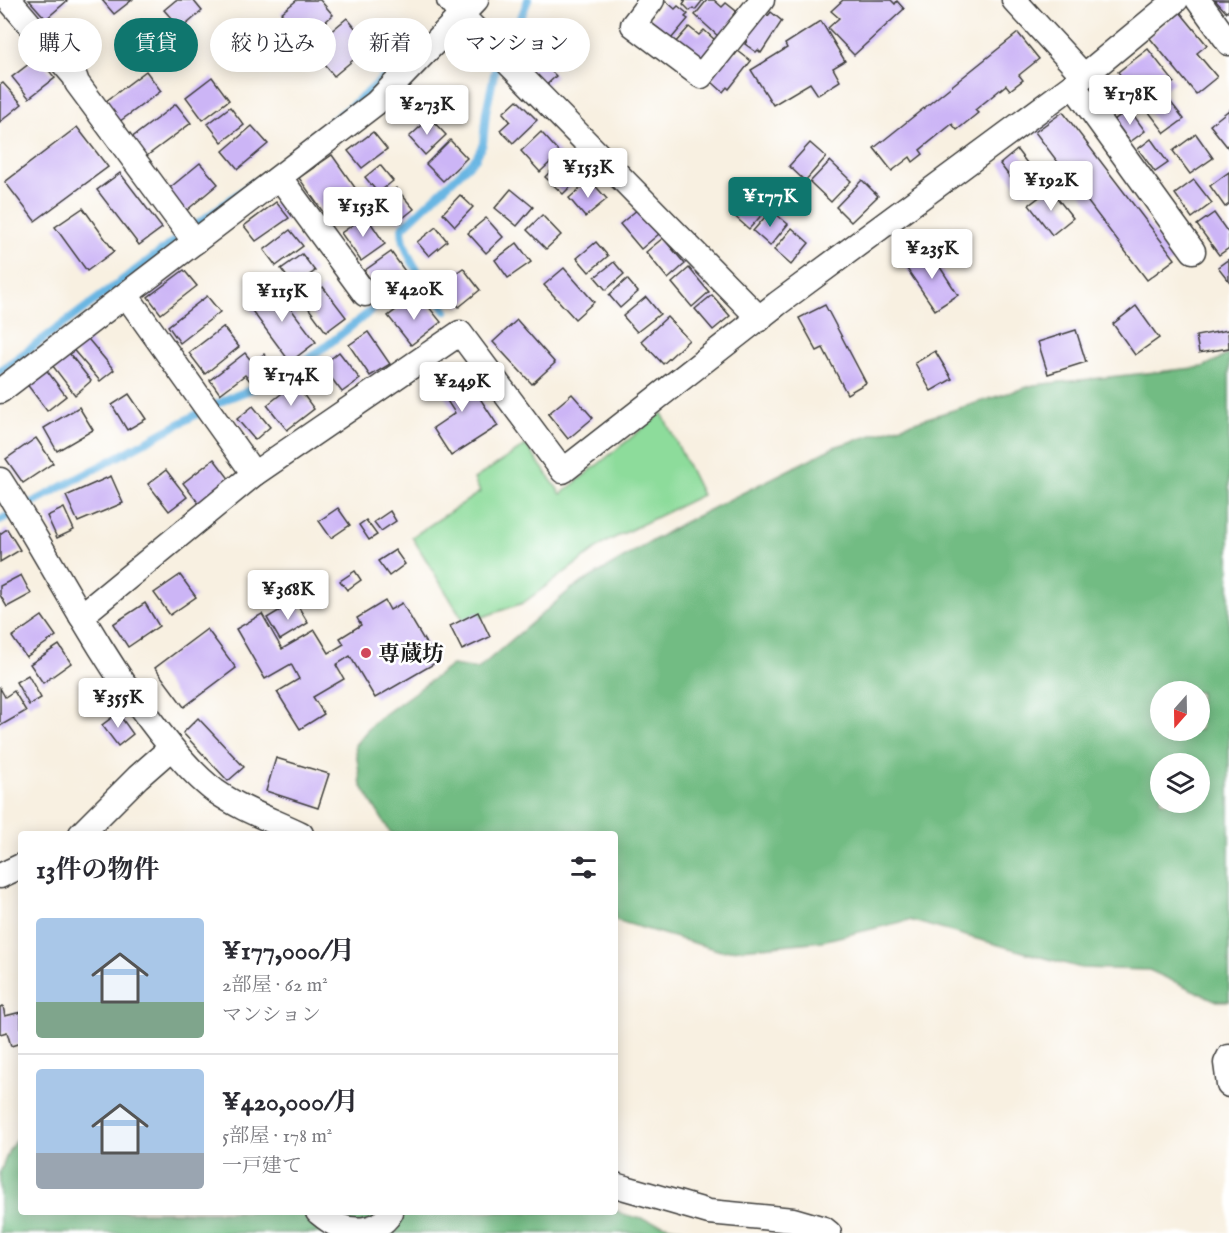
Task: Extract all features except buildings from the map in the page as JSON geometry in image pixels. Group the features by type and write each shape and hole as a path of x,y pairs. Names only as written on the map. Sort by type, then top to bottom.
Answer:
{"street":[{"path":"9,0 75,77 77,83 195,242"},
{"path":"652,0 633,25 701,76 762,0"},
{"path":"1014,0 1079,81 1193,251"},
{"path":"81,615 254,474 460,333 563,471 777,304 1079,81 1176,0"},
{"path":"1198,0 1229,43"},
{"path":"0,391 376,103 462,5 760,319"},
{"path":"280,178 364,294"},
{"path":"126,295 254,474"},
{"path":"0,480 131,695 171,748 214,790 255,814 294,831"},
{"path":"84,831 171,748"},
{"path":"0,876 18,867"},
{"path":"1229,1057 1226,1063 1229,1084"},
{"path":"618,1186 709,1212 793,1220 824,1228 829,1233"},
{"path":"322,1215 340,1227 365,1231 387,1220 390,1215"}],"green space":[{"path":"1229,354 1229,1001 1217,1001 1149,970 1081,968 909,920 822,941 721,951 618,921 618,831 389,831 361,785 355,745 374,722 452,665 478,669 571,589 681,524 834,447 1034,385 1203,367"},
{"path":"662,413 702,495 606,542 523,603 465,623 412,537 480,492 474,479 526,445 561,494"},
{"path":"18,1136 18,1215 618,1215 618,1211 697,1233 0,1233 0,1173 9,1150"}],"waterway":[{"path":"446,311 412,261 403,239 402,228 476,158 483,144 486,112 495,70 511,42 528,0"},
{"path":"297,149 366,94 389,72"},
{"path":"0,371 254,182"},
{"path":"0,520 201,412 229,398 271,382 325,347 419,273"}],"place":[{"name":"専蔵坊","path":"366,653"}]}
